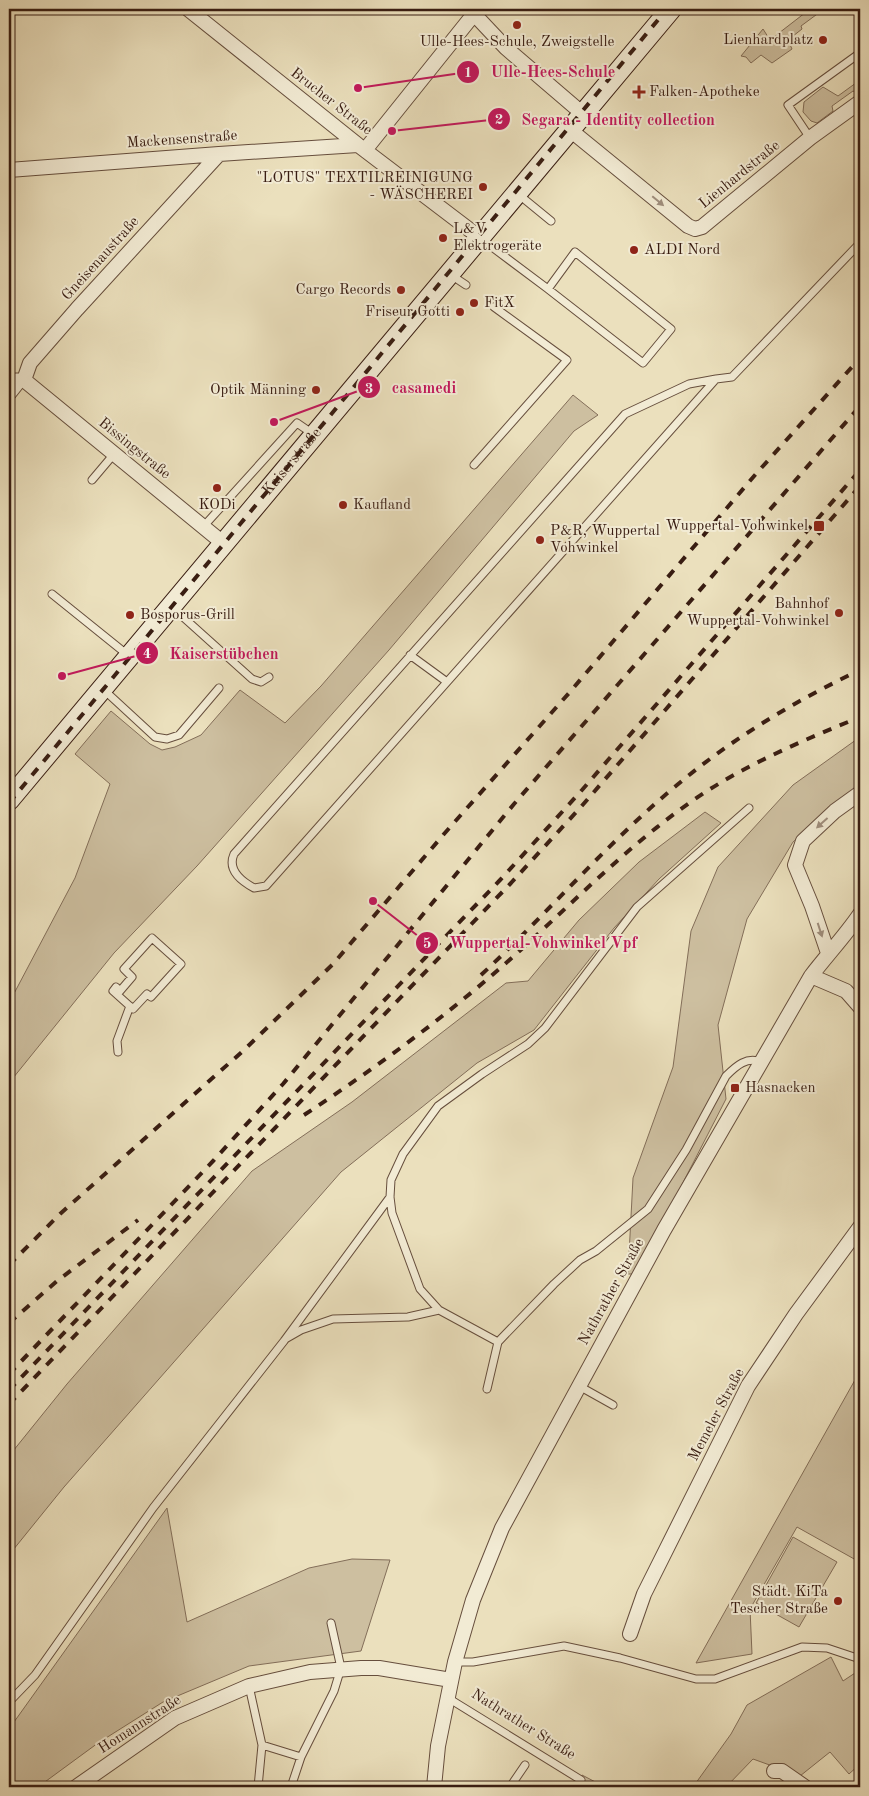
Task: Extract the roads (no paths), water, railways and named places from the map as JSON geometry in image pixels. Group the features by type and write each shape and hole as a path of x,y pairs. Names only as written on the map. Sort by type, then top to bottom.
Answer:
{"main road":[{"name":"Kaiserstraße","path":"9,800 448,273 671,9"}],"street":[{"name":"Brucher Straße","path":"188,9 479,237"},
{"path":"362,147 474,11 506,48 583,114"},
{"name":"Lienhardstraße","path":"569,129 688,226 695,229 702,227 810,138 860,102"},
{"name":"Mackensenstraße","path":"9,170 219,154 362,147"},
{"name":"Gneisenaustraße","path":"24,380 30,363 219,154"},
{"path":"9,381 24,380"},
{"name":"Bissingstraße","path":"24,380 223,543"},
{"path":"828,953 812,906 795,865 803,840 835,811 860,793"},
{"name":"Nathrather Straße","path":"434,1787 438,1746 455,1662 473,1600 502,1528 664,1230 811,976 828,953 843,939 860,914"},
{"path":"811,976 846,991 860,1007"},
{"name":"Memeler Straße","path":"630,1634 644,1594 748,1386 796,1314 860,1227"},
{"name":"Homannstraße","path":"85,1785 175,1718 249,1686 310,1672 341,1668 379,1668 451,1680"},
{"path":"774,1771 782,1771 805,1787"}],"lane":[{"path":"810,138 788,105 860,52"},
{"path":"516,192 551,221"},
{"path":"479,237 643,363 671,329 575,252 548,289"},
{"path":"716,379 266,886 254,888 246,884 234,872 231,860 234,854 625,414 689,384 716,379 732,377 860,243"},
{"path":"448,273 466,285"},
{"path":"474,465 567,360 494,307"},
{"path":"9,399 24,380"},
{"path":"203,527 297,423 314,435"},
{"path":"92,480 114,454"},
{"path":"52,594 129,656"},
{"path":"171,606 252,679 261,682 269,677"},
{"path":"410,655 447,682"},
{"path":"102,688 155,737 168,739 179,735 219,688"},
{"path":"498,1342 439,1310 420,1289 392,1213 390,1197 391,1180 403,1154 438,1106 528,1044 545,1028 637,907 749,808"},
{"path":"152,938 180,964 151,997 147,994 133,1009 130,1006 113,991 116,987 120,991 132,977 124,969 152,938"},
{"path":"118,1052 117,1041 130,1006"},
{"path":"487,1389 498,1342 580,1260 596,1251 648,1209 686,1150 726,1076 735,1067 744,1062 754,1059 761,1062"},
{"path":"9,1702 34,1675 153,1508 284,1341 390,1197"},
{"path":"284,1341 301,1330 333,1319 408,1317 439,1310"},
{"path":"579,1386 613,1405"},
{"path":"291,1787 301,1757 334,1690 341,1668 331,1623"},
{"path":"455,1662 473,1662 564,1646 620,1658 696,1678 715,1679 802,1647 827,1648 860,1659"},
{"path":"249,1686 262,1746 258,1787"},
{"name":"Nathrather Straße","path":"447,1698 581,1780"},
{"path":"262,1746 301,1757"},
{"path":"510,1787 525,1764"}],"railway":[{"path":"9,803 667,9"},
{"path":"9,1265 60,1214 244,1050 333,964 444,834 569,693 755,475 860,358"},
{"path":"9,1374 214,1160 283,1084 514,804 860,406"},
{"path":"9,1390 501,879 582,790 860,470"},
{"path":"9,1404 511,883 580,808 860,486"},
{"path":"481,975 626,830 698,768 765,721 812,694 860,670"},
{"path":"304,1115 379,1064 451,1009 523,948 623,855 676,813 723,781 761,761 800,742 860,717"},
{"path":"9,1323 57,1281 138,1220"}],"place":[{"name":"Ulle-Hees-Schule, Zweigstelle","path":"517,25"},
{"name":"Lienhardplatz","path":"823,40"},
{"name":"Ulle-Hees-Schule","path":"358,88"},
{"name":"Falken-Apotheke","path":"639,92"},
{"name":"Segara - Identity collection","path":"392,131"},
{"name":"\"LOTUS\" TEXTILREINIGUNG - WÄSCHEREI","path":"483,187"},
{"name":"L&V Elektrogeräte","path":"443,238"},
{"name":"ALDI Nord","path":"634,250"},
{"name":"Cargo Records","path":"401,290"},
{"name":"FitX","path":"474,303"},
{"name":"Friseur Gotti","path":"460,312"},
{"name":"Optik Männing","path":"316,390"},
{"name":"casamedi","path":"274,422"},
{"name":"KODi","path":"217,488"},
{"name":"Kaufland","path":"343,505"},
{"name":"Wuppertal-Vohwinkel","path":"819,526"},
{"name":"P&R, Wuppertal Vohwinkel","path":"540,540"},
{"name":"Bahnhof Wuppertal-Vohwinkel","path":"839,613"},
{"name":"Bosporus-Grill","path":"130,615"},
{"name":"Kaiserstübchen","path":"62,676"},
{"name":"Wuppertal-Vohwinkel Vpf","path":"373,901"},
{"name":"Hasnacken","path":"735,1088"},
{"name":"Städt. KiTa Tescher Straße","path":"838,1601"}]}
